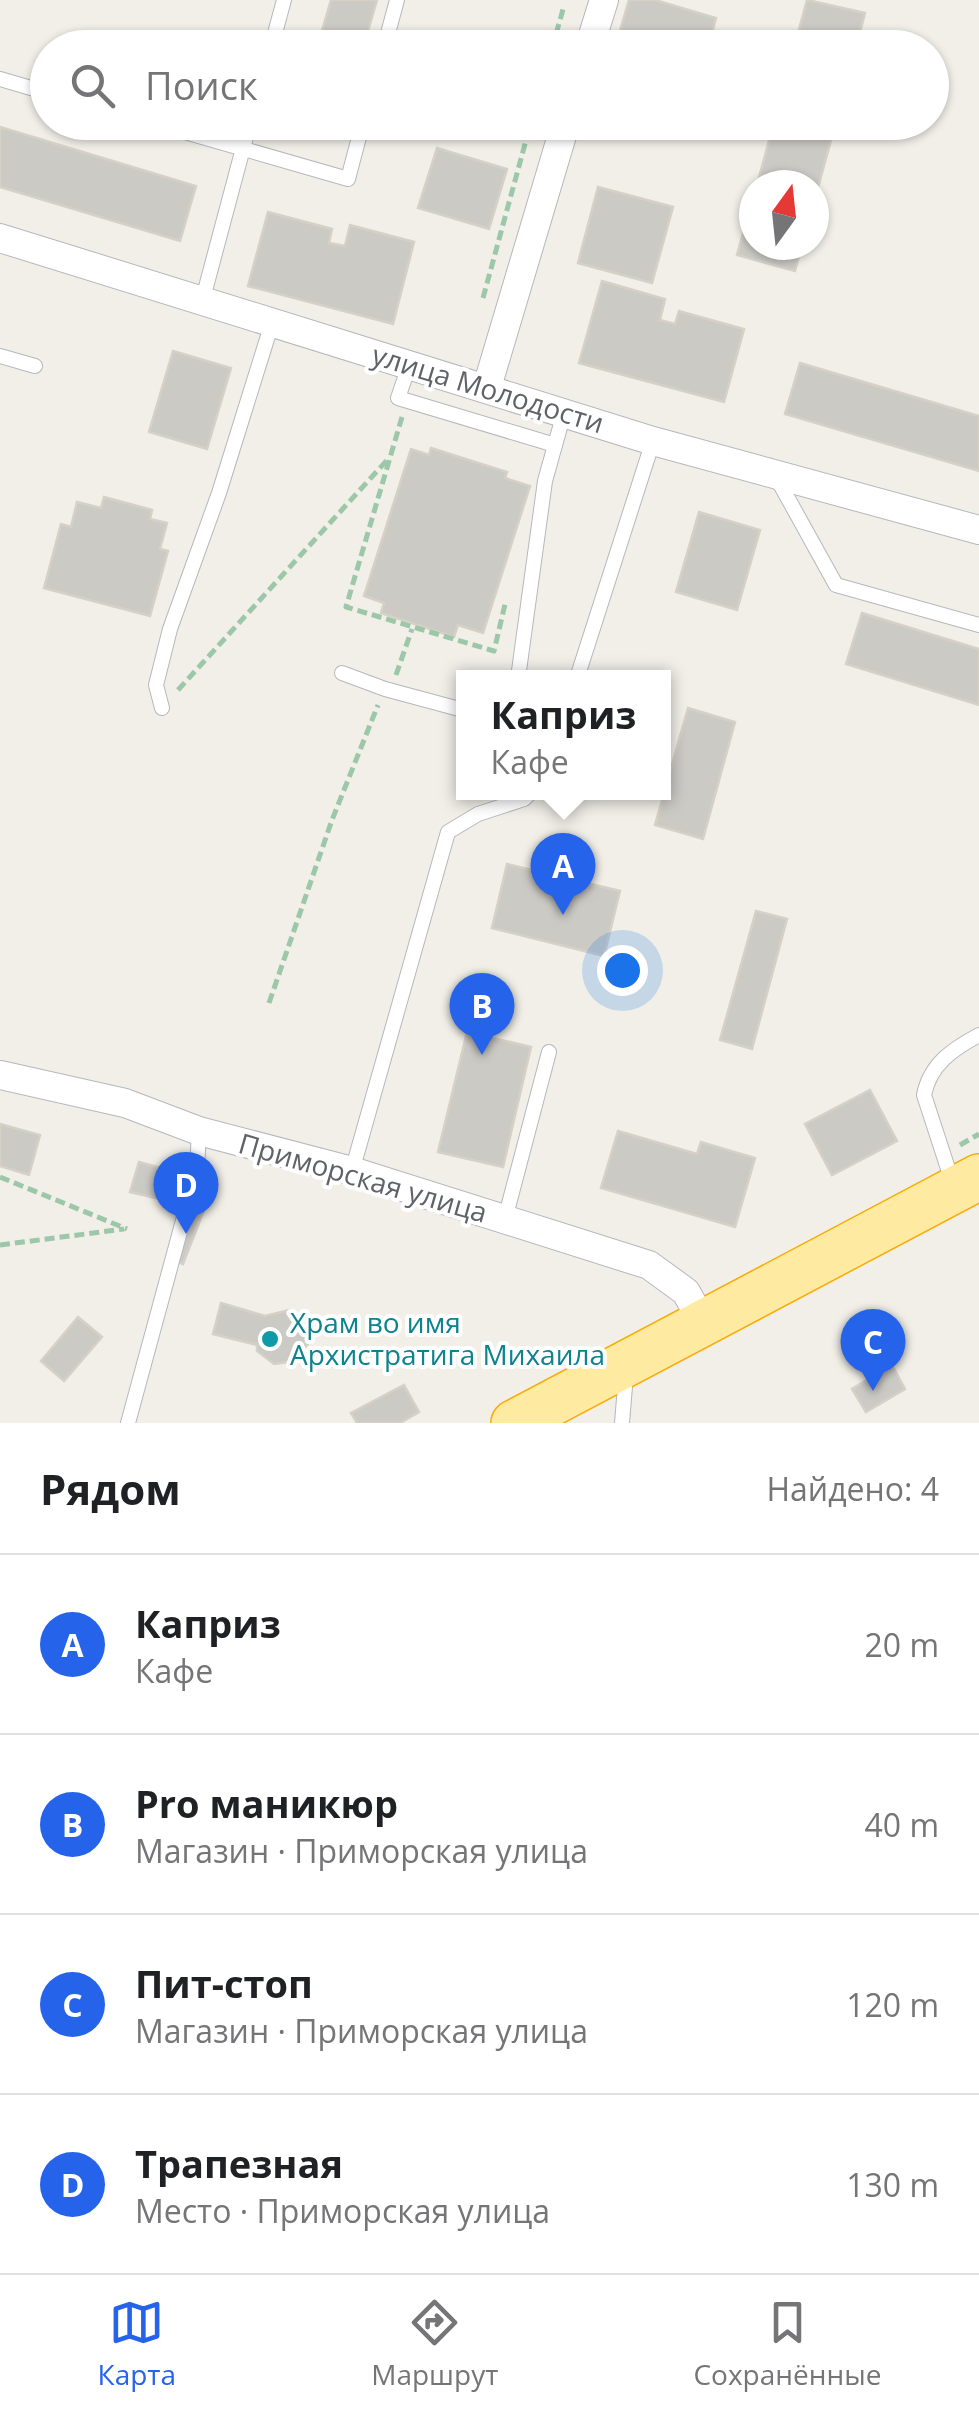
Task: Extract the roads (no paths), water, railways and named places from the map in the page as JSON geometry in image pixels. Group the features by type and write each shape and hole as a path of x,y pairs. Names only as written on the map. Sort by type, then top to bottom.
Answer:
{"highway":[{"path":"514,1423 967,1184"}],"street":[{"path":"595,30 604,0"},
{"path":"487,387 561,140"},
{"name":"улица Молодости","path":"0,238 653,441 979,530"},
{"name":"Приморская улица","path":"0,1075 124,1103 200,1131 352,1171 649,1265 686,1292 702,1322"}],"lane":[{"path":"276,30 284,0"},
{"path":"389,30 398,0"},
{"path":"0,79 30,88"},
{"path":"212,140 348,179 359,140"},
{"path":"202,302 245,140"},
{"path":"162,708 156,685 170,629 272,324"},
{"path":"0,356 35,366"},
{"path":"410,363 398,398 555,445"},
{"path":"519,670 536,531 564,412"},
{"path":"580,670 653,441"},
{"path":"774,472 836,585 979,625"},
{"path":"342,673 456,708"},
{"path":"352,1171 448,832 478,814 521,800"},
{"path":"967,1184 924,1095 934,1069 953,1048 979,1035"},
{"path":"504,1219 549,1052"},
{"path":"128,1423 197,1169 200,1131"},
{"path":"622,1423 628,1360"}],"place":[{"name":"Каприз","path":"563,915"},
{"name":"Pro маникюр","path":"482,1055"},
{"name":"Трапезная","path":"186,1234"},
{"name":"Храм во имя Архистратига Михаила","path":"270,1339"},
{"name":"Пит-стоп","path":"873,1391"}]}
